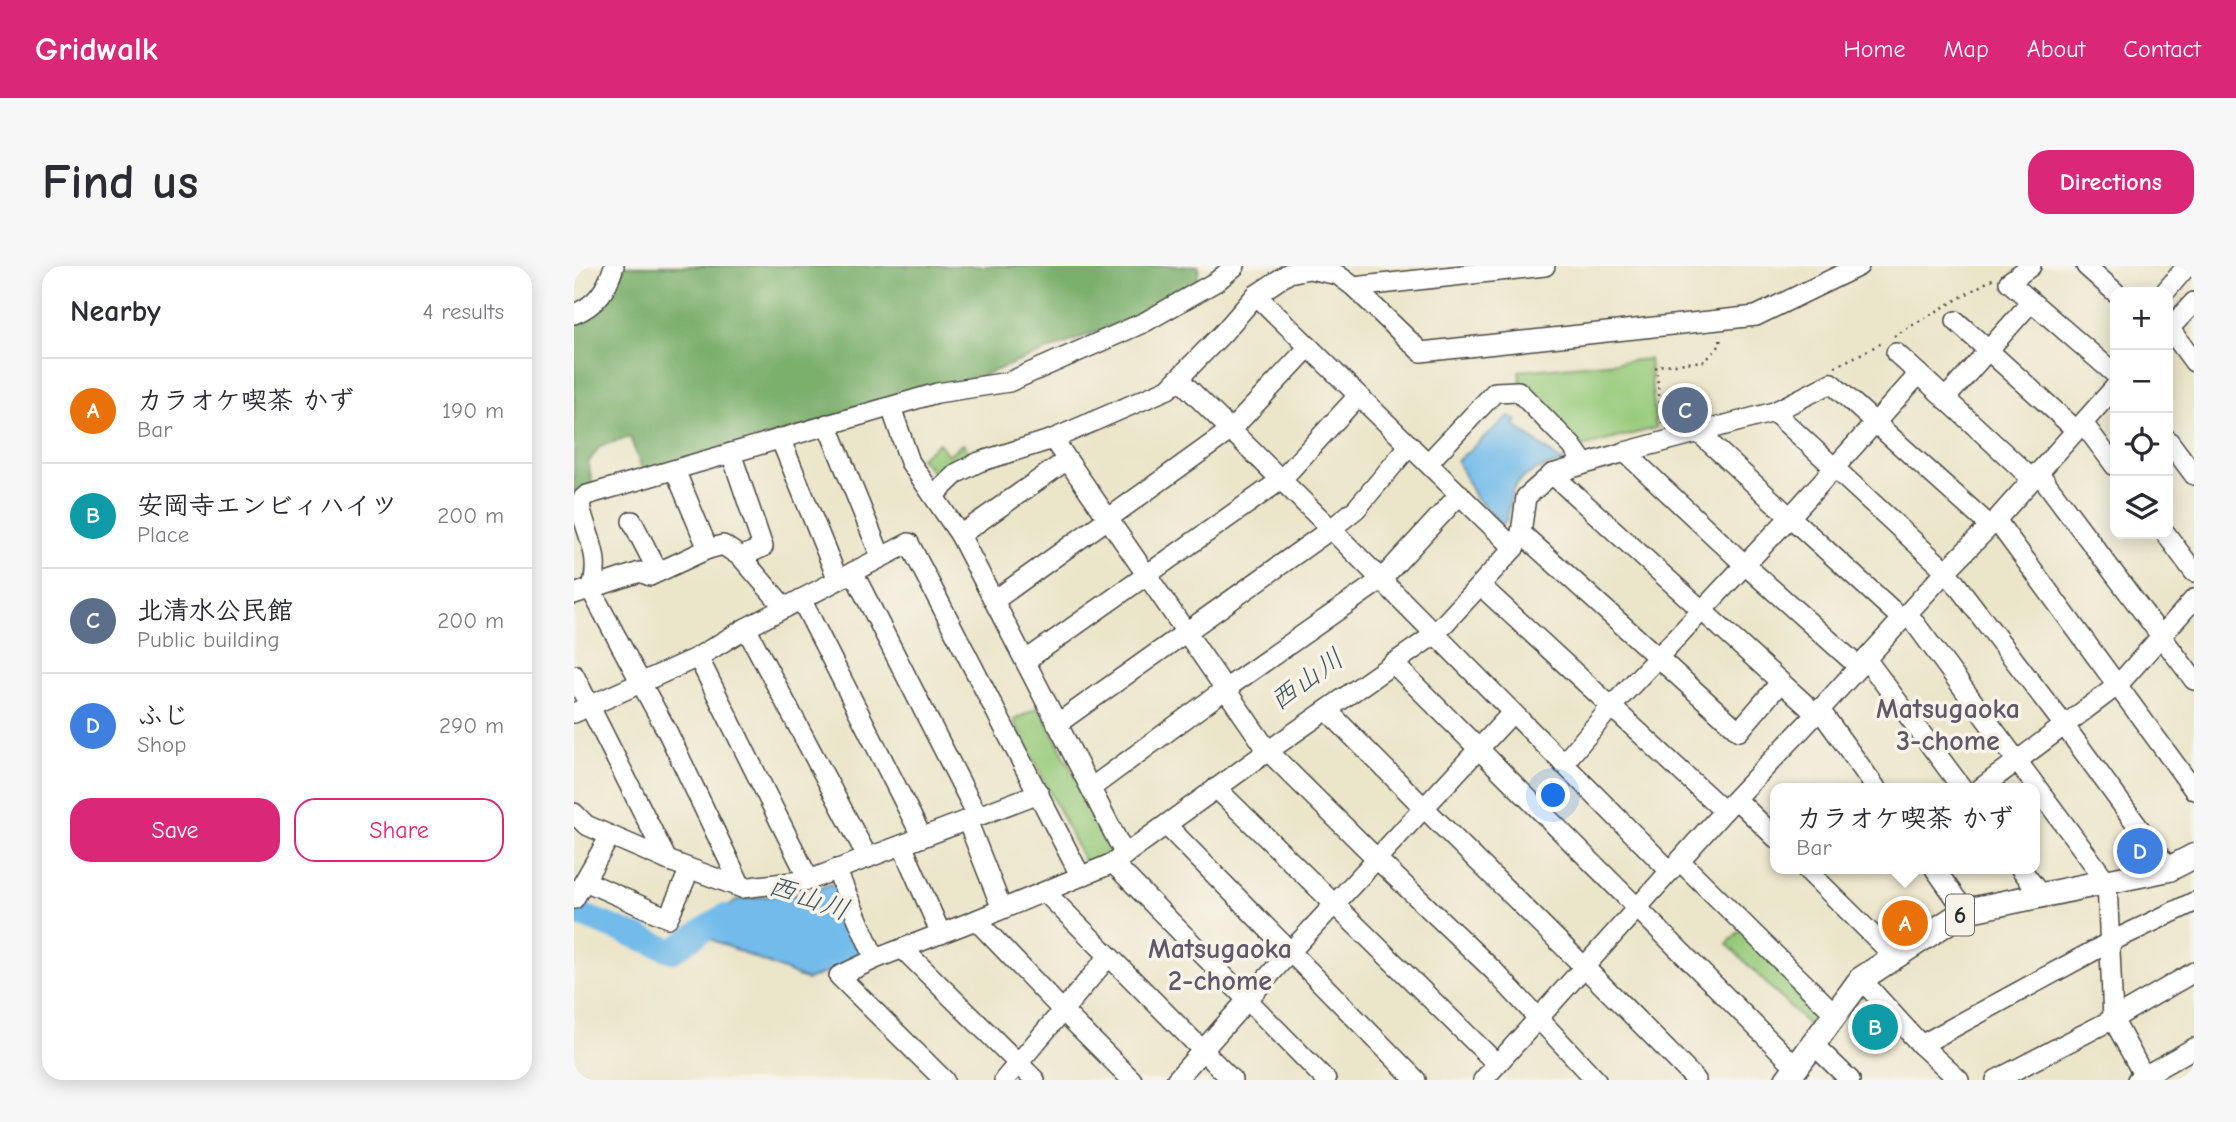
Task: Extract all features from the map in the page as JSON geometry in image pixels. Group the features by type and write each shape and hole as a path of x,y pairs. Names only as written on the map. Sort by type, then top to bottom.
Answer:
{"main road":[{"name":"6","path":"1791,1074 1861,979 1965,911 2169,869 2194,856"}],"street":[{"path":"574,314 597,300 609,283 614,266"},
{"path":"582,592 596,576 597,562 581,510 580,503 587,495 937,393 1009,382 1145,322 1216,274 1235,266"},
{"path":"1354,287 1545,266"},
{"path":"934,495 957,473 979,462 1053,439 1168,389 1256,295 1280,277 1309,269 1338,275 1421,352 1756,316 1858,266"},
{"path":"2031,266 2009,282 2110,370"},
{"path":"2087,266 2110,287"},
{"path":"2168,287 2178,269"},
{"path":"1256,295 1460,494 1657,658 1739,731 1780,683"},
{"path":"1945,399 2031,302"},
{"path":"2173,324 2194,302"},
{"path":"1956,321 1988,352 2079,426 2110,460"},
{"path":"2173,335 2194,362"},
{"path":"995,600 1231,430 1308,348"},
{"path":"1890,348 2035,476 2194,680"},
{"path":"1563,764 1612,706 1790,517 1919,374"},
{"path":"1179,380 1282,480 1563,764 1836,1015"},
{"path":"944,1080 839,976 1119,859 1167,826 1216,788 1434,635 1481,586 1518,541 1526,497 1552,474 1774,412 1831,383 1993,523 2118,685 2194,790"},
{"path":"1428,463 1495,392 1518,391 1573,446 1584,463"},
{"path":"1216,788 1335,903 1495,1073 1585,966 1730,805 1946,570 1993,523 2110,392"},
{"path":"1025,661 1282,480 1358,396"},
{"path":"891,407 911,462 960,535 995,600 1090,788 1119,859 1248,1001 1326,1080"},
{"path":"1774,412 1946,570 2169,869"},
{"path":"827,424 881,557"},
{"path":"1698,432 1790,517 1905,616 2034,783"},
{"path":"780,438 845,576 972,818 1002,909"},
{"path":"1053,439 1268,751 1494,971 1596,1080"},
{"path":"1057,724 1331,529 1356,509 1410,445"},
{"path":"2173,447 2194,475"},
{"path":"1625,452 1744,565 1862,663 1958,783"},
{"path":"731,453 764,547 741,557"},
{"path":"960,535 1067,460"},
{"path":"675,470 708,549"},
{"path":"1552,474 1780,683 1818,712 1872,783"},
{"path":"1090,788 1381,580 1460,494"},
{"path":"632,521 658,572"},
{"path":"2169,539 2194,572"},
{"path":"582,710 698,657 746,628 909,543 1080,875"},
{"path":"582,592 640,572 650,576 708,549 723,545 741,557 793,603 922,837"},
{"path":"1481,586 1612,706 1730,805 1770,834"},
{"path":"582,592 643,683 742,888"},
{"path":"1988,783 2118,685 2194,599"},
{"path":"746,628 868,858"},
{"path":"698,657 809,880"},
{"path":"1393,663 1637,908 1791,1074"},
{"path":"574,676 582,710 667,860"},
{"path":"1327,710 1696,1080"},
{"path":"1176,1080 1290,951 1512,713"},
{"path":"2040,791 2107,883 2113,1019 2142,1079 2194,1048"},
{"path":"574,813 586,825 610,836 742,888 809,880 1038,793"},
{"path":"1167,826 1416,1080"},
{"path":"574,899 610,836"},
{"path":"902,845 941,934"},
{"path":"585,881 668,918 690,869"},
{"path":"836,869 875,959"},
{"path":"1811,874 1894,956"},
{"path":"1939,874 1965,911"},
{"path":"2025,874 2040,894"},
{"path":"1045,892 1232,1080"},
{"path":"1921,1045 2108,943 2194,902"},
{"path":"976,920 1132,1080"},
{"path":"903,948 1035,1080"},
{"path":"1004,1080 1109,957"},
{"path":"1996,1080 2113,1019 2194,972"},
{"path":"1861,979 1921,1045 1959,1080"},
{"path":"1813,1044 1850,1080"}],"path":[{"path":"1664,441 1656,366 1705,361 1721,344"},
{"path":"1831,383 1825,372 1890,348"}],"green space":[{"path":"624,266 1199,266 1197,283 1138,316 962,383 643,472 630,437 600,446 588,463 593,486 574,492 574,323 613,287"},
{"path":"1649,359 1656,428 1582,447 1521,386 1519,371"},
{"path":"939,443 948,455 963,444 969,452 936,475 920,458"},
{"path":"1039,707 1112,849 1110,854 1086,865 1014,720"},
{"path":"1742,928 1821,1012 1810,1027 1727,944"}],"water":[{"path":"1509,416 1517,421 1514,425 1563,460 1563,463 1535,471 1523,478 1514,488 1506,522 1501,524 1475,497 1457,461"},
{"path":"831,884 835,886 864,953 861,959 807,980 694,932 737,900 801,895"}],"waterway":[{"name":"西山川","path":"574,912 673,951 724,916"}],"place":[{"name":"北清水公民館","path":"1685,410"},
{"name":"ふじ","path":"2140,851"},
{"name":"カラオケ喫茶 かず","path":"1905,923"},
{"name":"安岡寺エンビィハイツ","path":"1875,1027"}],"district":[{"name":"Matsugaoka 3-chome","path":"1948,724"},
{"name":"Matsugaoka 2-chome","path":"1220,964"}]}
